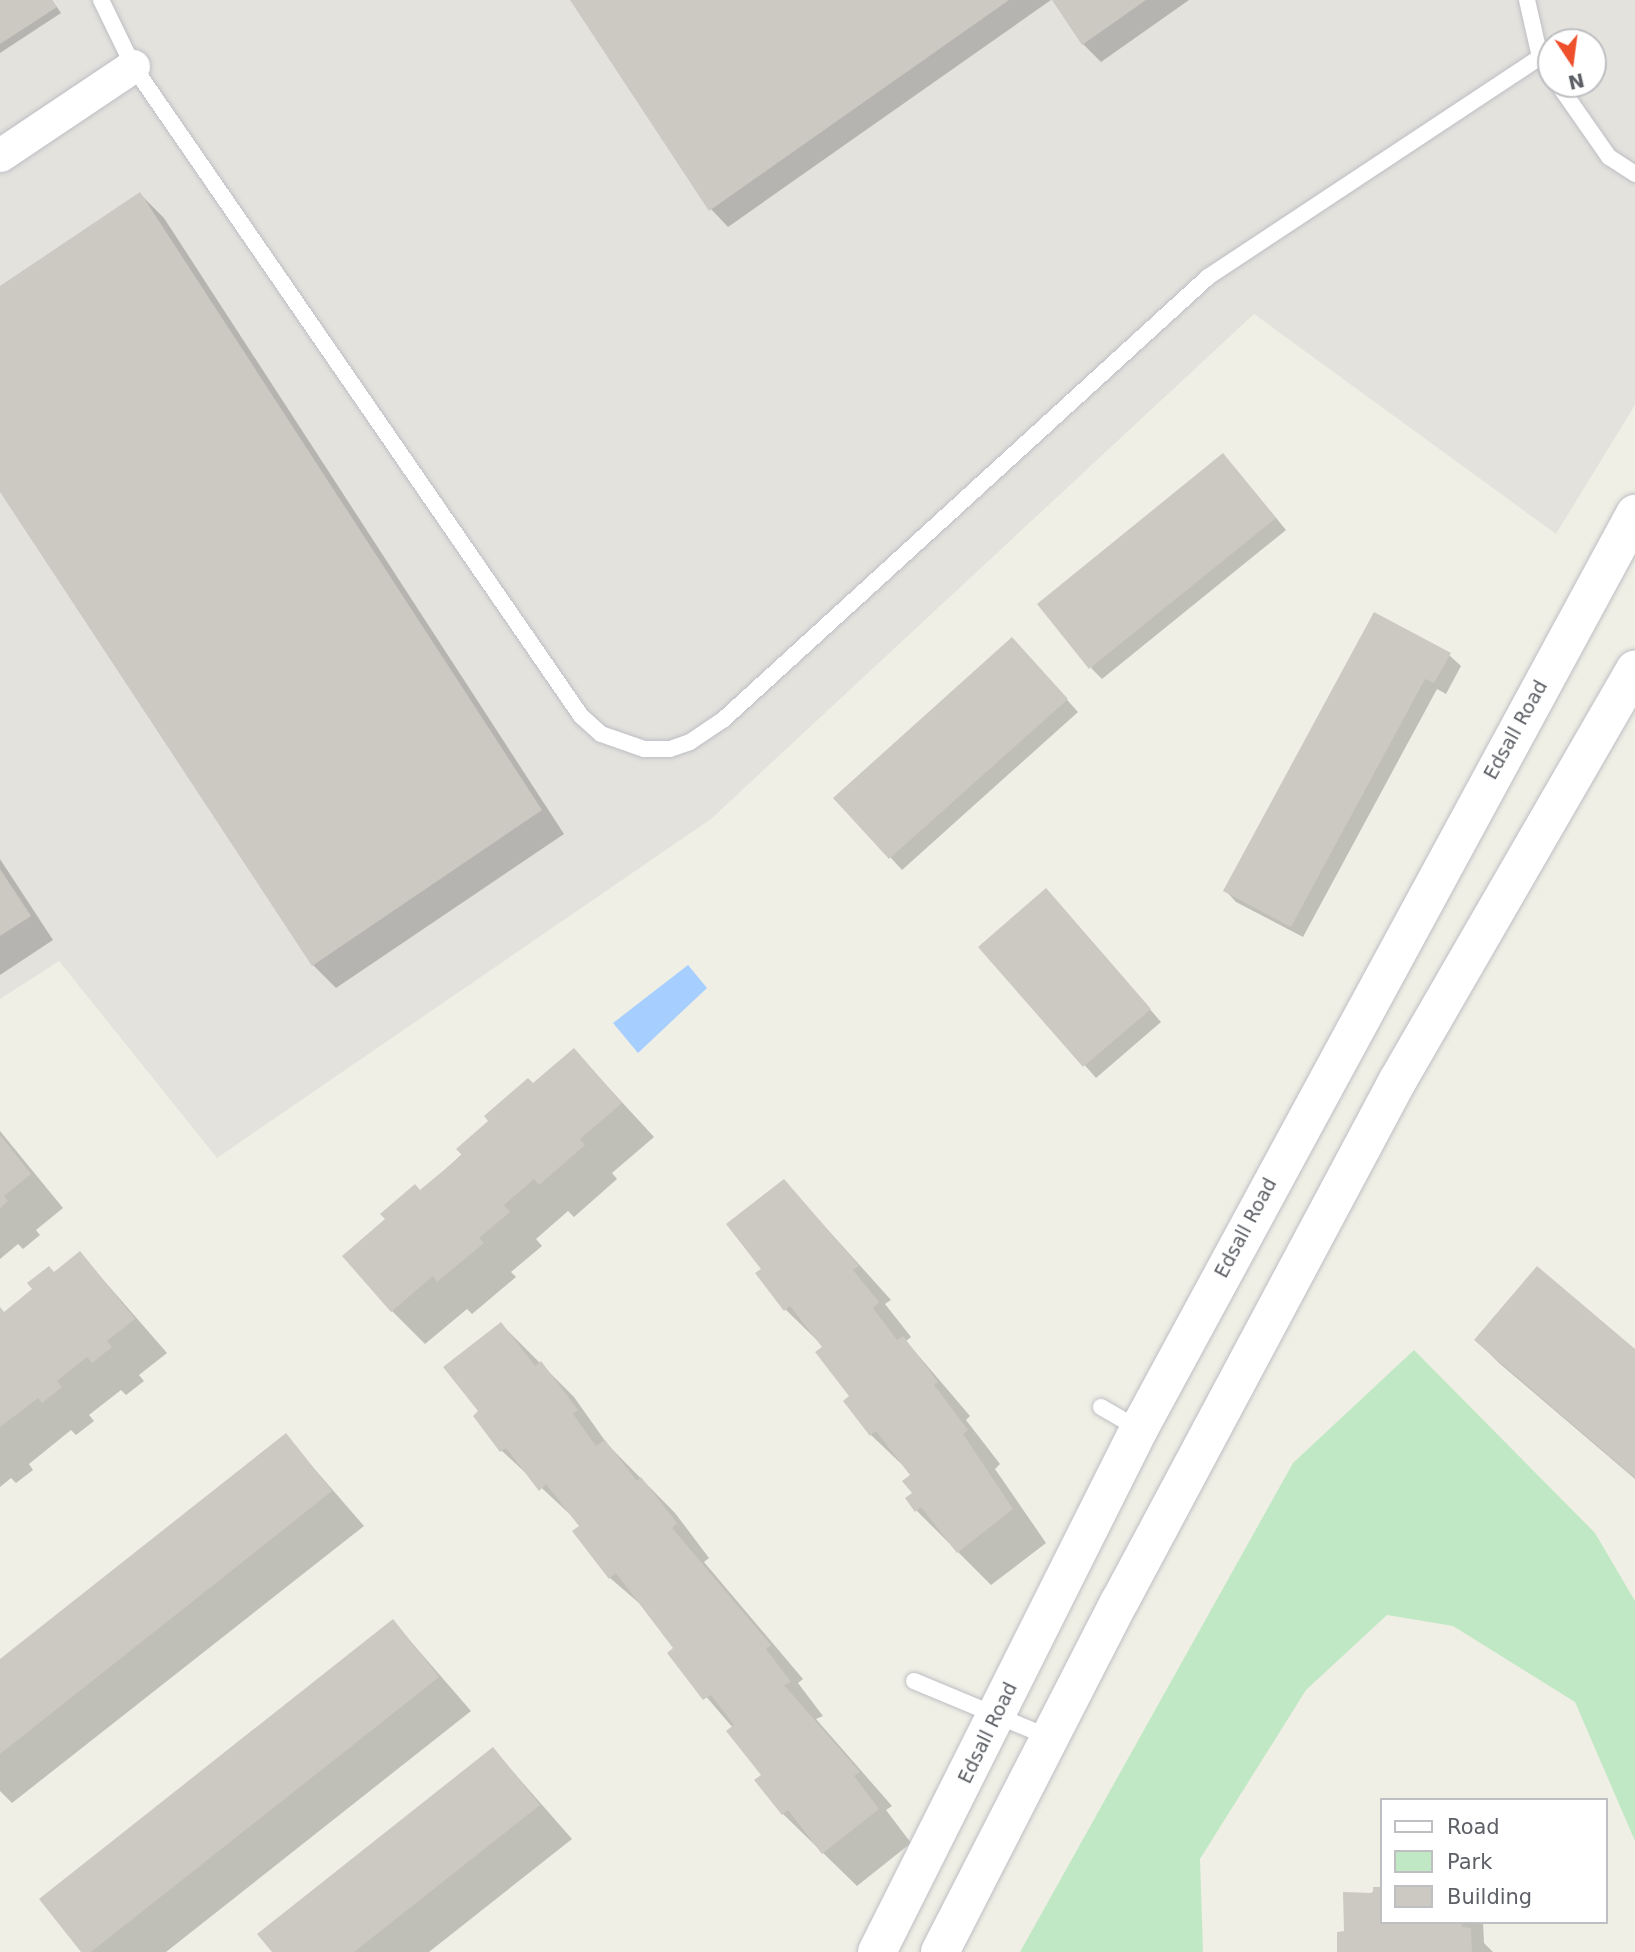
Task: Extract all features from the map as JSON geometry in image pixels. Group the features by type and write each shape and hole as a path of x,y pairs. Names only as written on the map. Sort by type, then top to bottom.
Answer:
{"main road":[{"name":"Edsall Road","path":"877,1952 1139,1429 1635,514"},
{"path":"940,1952 1398,1080 1635,670"}],"street":[{"path":"0,155 133,66"}],"lane":[{"path":"101,0 133,66 581,716 601,734 644,749 691,743 724,719 1208,276 1537,59"},
{"path":"1527,0 1537,44"},
{"path":"1568,98 1609,157 1635,174"},
{"path":"1101,1407 1139,1429"},
{"path":"914,1681 1051,1738"}],"shaded area":[{"path":"0,0 1635,0 1635,405 1556,534 1254,314 711,819 217,1158 59,961 0,999"}],"green space":[{"path":"1414,1350 1595,1533 1635,1601 1635,1841 1575,1702 1453,1626 1387,1615 1306,1690 1200,1859 1203,1952 1020,1952 1293,1463"}],"water":[{"path":"688,965 707,988 638,1053 613,1023"}],"building":[{"path":"0,0 52,0 57,7 0,44"},
{"path":"570,0 1009,0 709,211"},
{"path":"1052,0 1146,0 1082,45"},
{"path":"140,192 542,810 312,966 0,492 0,286"},
{"path":"1223,453 1276,518 1089,669 1037,604"},
{"path":"1374,612 1451,653 1434,683 1425,679 1291,927 1223,891"},
{"path":"1012,637 1068,699 889,859 833,798"},
{"path":"0,869 31,916 0,936"},
{"path":"1046,888 1151,1009 1083,1067 978,947"},
{"path":"574,1048 622,1103 580,1139 585,1145 539,1185 534,1179 504,1205 510,1212 479,1238 484,1243 437,1282 433,1276 391,1312 342,1256 385,1219 380,1214 415,1184 420,1190 462,1155 456,1149 488,1121 484,1116 528,1078 533,1083"},
{"path":"0,1135 31,1174 4,1196 8,1201 0,1208"},
{"path":"784,1179 859,1266 853,1270 879,1302 873,1308 897,1340 903,1336 938,1382 934,1385 968,1430 963,1434 1013,1509 957,1553 921,1507 915,1512 905,1498 912,1493 902,1481 910,1475 876,1431 870,1436 843,1401 849,1396 815,1352 822,1347 790,1306 784,1311 755,1273 761,1269 726,1224"},
{"path":"80,1251 135,1319 107,1341 112,1347 92,1363 87,1357 57,1381 62,1387 42,1403 38,1398 0,1427 0,1307 4,1312 32,1289 27,1283 49,1266 54,1272"},
{"path":"1537,1266 1635,1349 1635,1478 1474,1340"},
{"path":"501,1322 535,1366 541,1361 578,1410 573,1414 596,1446 605,1440 637,1481 641,1477 677,1523 672,1528 771,1645 766,1649 791,1682 784,1685 860,1772 854,1776 879,1809 822,1854 788,1810 782,1815 754,1780 761,1775 726,1731 734,1725 711,1695 703,1700 667,1653 673,1648 616,1573 609,1579 572,1531 579,1526 546,1484 539,1491 506,1448 500,1452 473,1416 478,1411 443,1367"},
{"path":"286,1433 332,1491 0,1754 0,1659"},
{"path":"393,1619 439,1677 91,1952 81,1952 39,1899"},
{"path":"493,1747 540,1805 354,1952 272,1952 257,1934"},
{"path":"1373,1887 1380,1887 1380,1924 1461,1924 1462,1927 1471,1928 1472,1952 1337,1952 1337,1932 1344,1931 1343,1892 1373,1893"}]}
